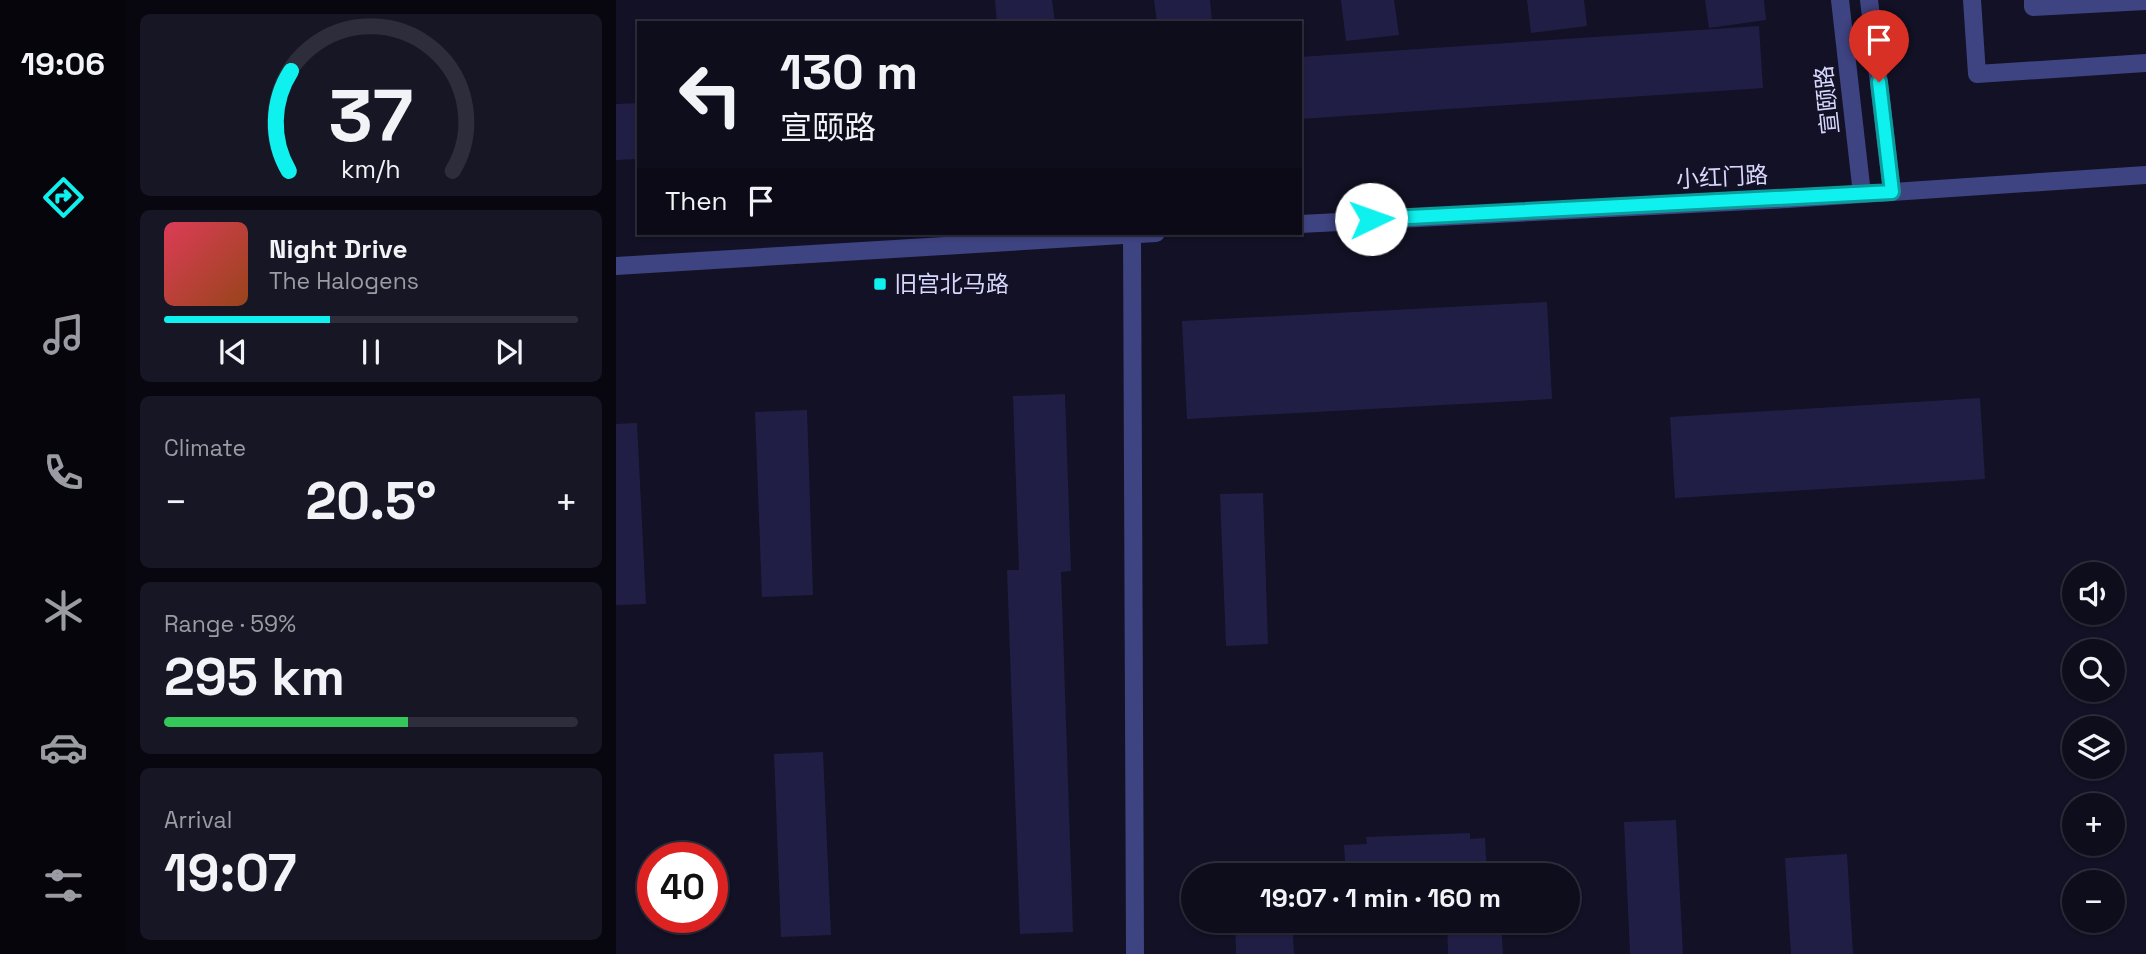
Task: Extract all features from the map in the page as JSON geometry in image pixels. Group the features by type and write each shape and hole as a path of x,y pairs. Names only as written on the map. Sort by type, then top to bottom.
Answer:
{"street":[{"name":"宣颐路","path":"1840,0 1862,194"},
{"path":"1869,0 1892,192"},
{"path":"1972,0 1977,74 2146,63"},
{"path":"2033,0 2033,7 2146,1"},
{"name":"小红门路","path":"1302,224 1862,194 2146,175"},
{"path":"616,266 1116,235"},
{"path":"1132,235 1135,954"}],"building":[{"path":"995,0 1052,0 1055,21 997,21"},
{"path":"1154,0 1210,0 1212,21 1157,21"},
{"path":"1341,0 1394,0 1399,35 1346,41"},
{"path":"1527,0 1584,0 1587,26 1531,33"},
{"path":"1705,0 1764,0 1766,20 1709,28"},
{"path":"1759,26 1763,88 1302,119 1302,57"},
{"path":"637,103 637,159 616,160 616,104"},
{"path":"1547,302 1552,399 1187,419 1182,321"},
{"path":"1065,394 1071,571 1061,572 1073,932 1020,934 1007,570 1019,570 1013,396"},
{"path":"1980,398 1985,479 1675,498 1670,417"},
{"path":"807,410 813,595 762,597 755,412"},
{"path":"637,423 646,604 616,605 616,424"},
{"path":"1263,493 1268,644 1226,646 1220,494"},
{"path":"823,752 831,935 781,937 774,754"},
{"path":"1676,820 1683,954 1630,954 1624,822"},
{"path":"1470,833 1470,839 1485,838 1486,863 1345,863 1344,845 1367,844 1366,837"},
{"path":"1847,854 1853,954 1791,954 1785,858"},
{"path":"1235,933 1293,933 1294,954 1236,954"},
{"path":"1447,933 1502,933 1503,954 1448,954"}],"place":[{"name":"旧宫北马路","path":"880,284"}],"route":[{"path":"1371,219 1892,192 1879,82"}]}
